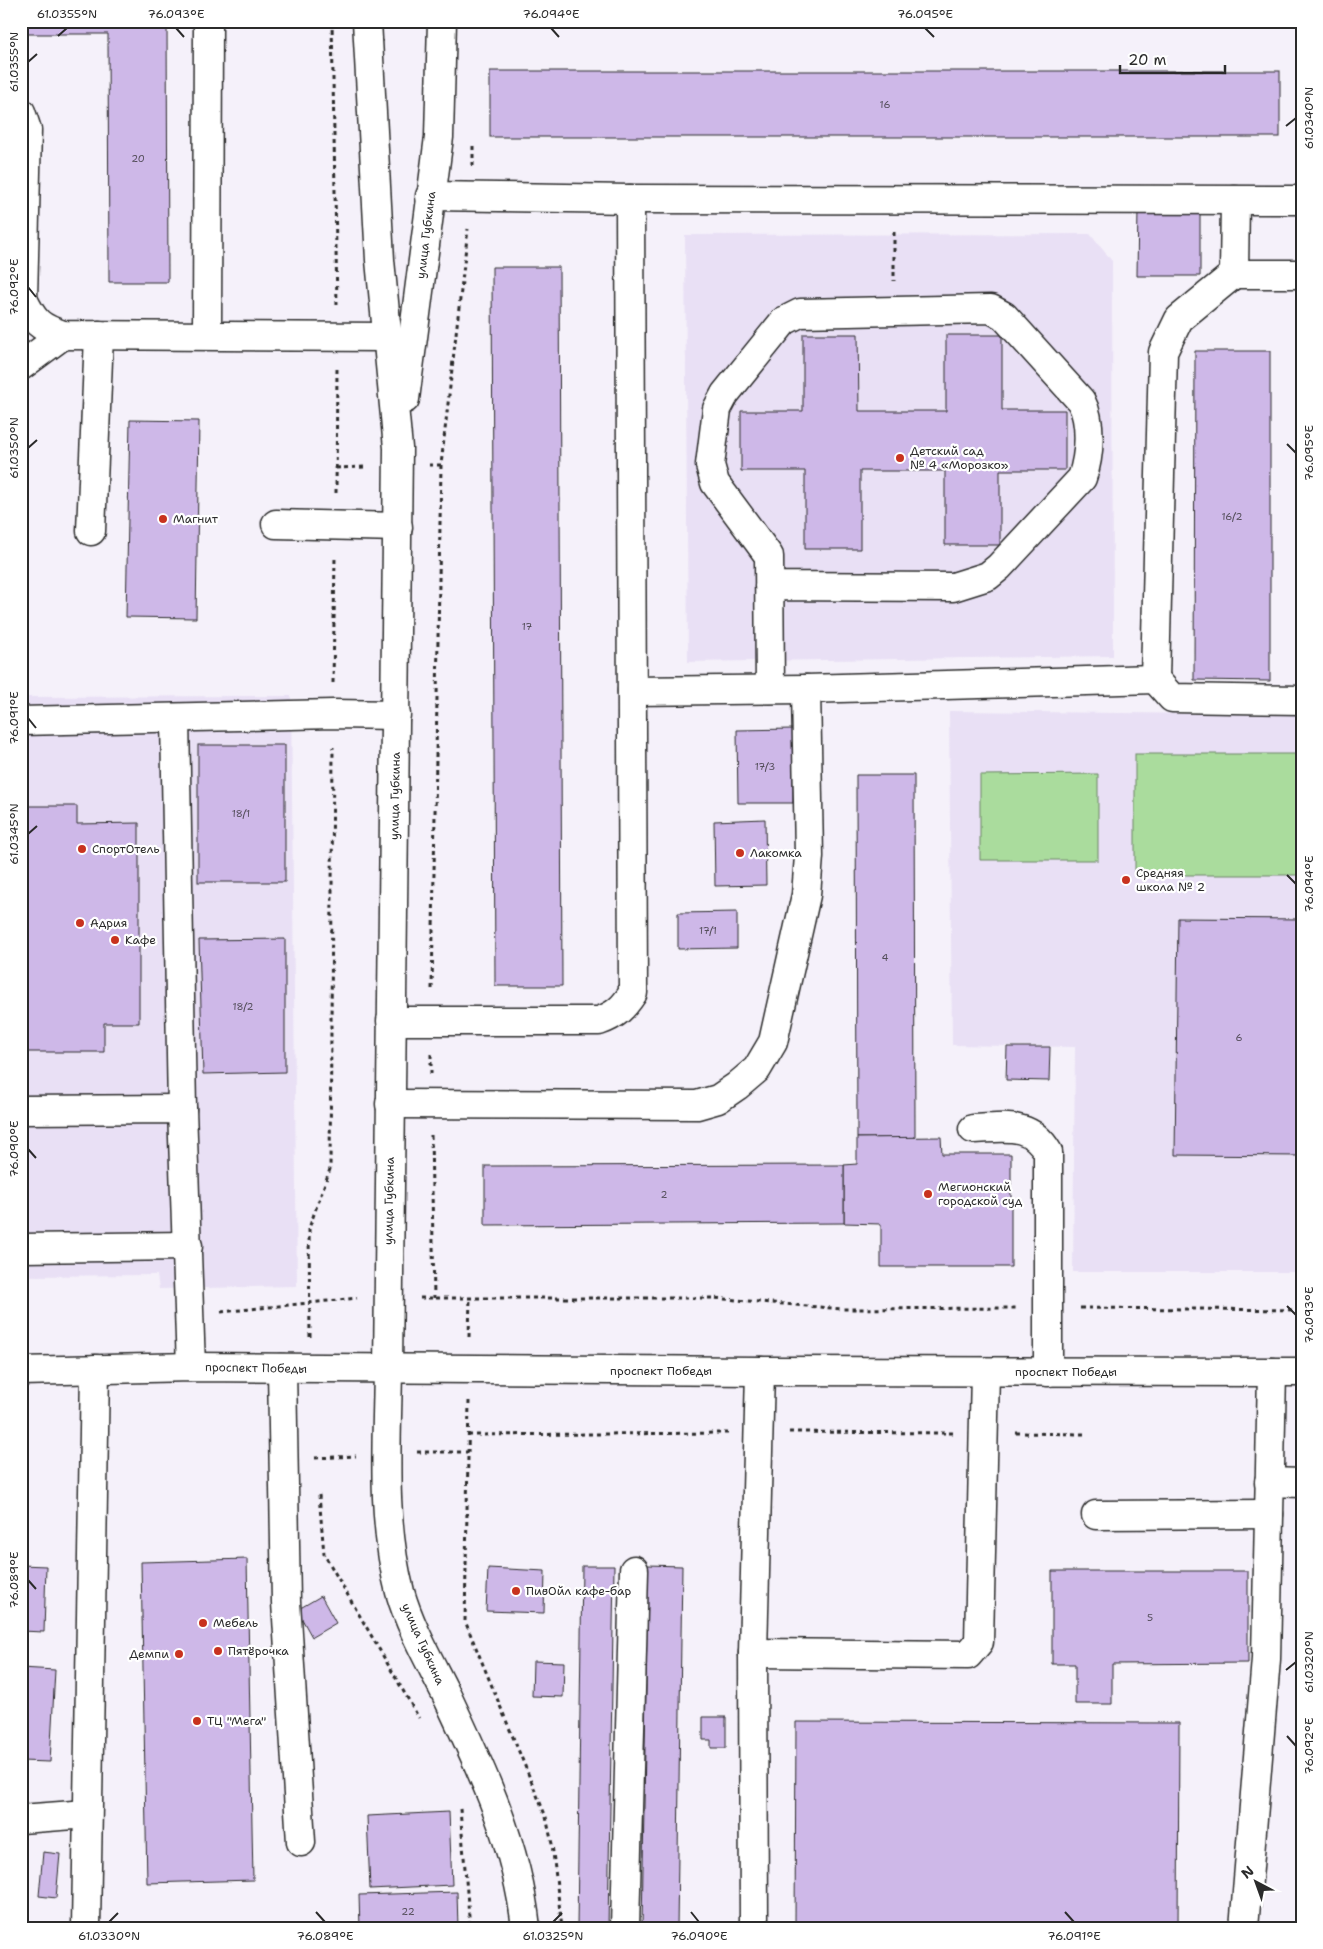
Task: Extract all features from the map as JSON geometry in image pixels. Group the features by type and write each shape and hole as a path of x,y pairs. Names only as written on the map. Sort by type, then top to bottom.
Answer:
{"street":[{"path":"207,335 208,21"},
{"name":"улица Губкина","path":"367,21 380,260 398,448 390,1104 388,1528 401,1593 414,1628 476,1757 498,1809 513,1858 526,1928"},
{"name":"улица Губкина","path":"398,448 439,137 442,21"},
{"path":"21,112 27,130 24,298 32,318 44,328 63,335 388,337"},
{"path":"430,196 630,199 1302,200"},
{"path":"391,1021 599,1021 614,1016 624,1007 633,994 630,199"},
{"path":"1234,274 1235,200"},
{"path":"1302,274 1234,274 1179,319 1163,352 1155,679 1172,698 1302,700"},
{"path":"770,586 954,587 988,576 999,567 1082,478 1087,462 1087,412 1081,401 1004,316 991,310 800,313 784,321 725,394 716,410 710,465 715,483 770,556 770,586 770,689"},
{"path":"21,366 63,335"},
{"path":"91,531 99,335"},
{"path":"276,524 398,527"},
{"path":"632,691 806,689 1155,679"},
{"path":"390,1104 697,1105 718,1099 758,1069 773,1042 806,895 809,856 806,689"},
{"path":"21,721 333,714 396,715"},
{"path":"175,718 182,1109 188,1246 190,1367"},
{"path":"21,1110 182,1109"},
{"path":"973,1128 1018,1128 1030,1132 1041,1139 1048,1152 1048,1372"},
{"path":"21,1248 188,1246"},
{"name":"проспект Победы","path":"21,1371 190,1367 1302,1372"},
{"path":"282,1368 286,1602 301,1842"},
{"path":"86,1928 94,1369"},
{"path":"754,1928 753,1653 760,1371"},
{"path":"753,1653 968,1655 979,1642 985,1372"},
{"path":"1244,1928 1266,1659 1272,1372"},
{"path":"1270,1482 1302,1483"},
{"path":"1096,1515 1269,1514"},
{"path":"625,1928 634,1570"},
{"path":"21,1819 87,1814"}],"path":[{"path":"434,1298 430,1104 441,465 472,196 473,138"},
{"path":"894,200 894,311"},
{"path":"190,1315 310,1302 309,1228 330,1169 333,714"},
{"path":"470,1297 713,1298 842,1309 1302,1310"},
{"path":"469,1452 465,1621 546,1817 552,1844 562,1928"},
{"path":"315,1458 316,1467"},
{"path":"318,1487 324,1554 424,1726"},
{"path":"460,1800 470,1928"}],"shaded area":[{"name":"Детский сад № 4 «Морозко»","path":"1090,234 1112,261 1113,656 688,662 685,235"},
{"path":"291,696 297,1286 159,1289 157,1275 21,1276 21,697"},
{"name":"Средняя школа № 2","path":"949,711 1302,715 1302,1272 1073,1272 1075,1047 952,1045"}],"green space":[{"path":"1135,754 1302,754 1302,875 1135,875"},
{"path":"1098,774 1098,860 980,860 980,775"}],"building":[{"path":"21,21 167,21 168,282 109,282 108,34 21,34"},
{"path":"490,71 1280,71 1280,137 490,137"},
{"path":"1138,209 1200,210 1200,276 1137,276"},
{"path":"492,267 559,267 562,986 495,986"},
{"path":"803,334 858,334 859,411 946,411 946,335 1002,335 1002,410 1065,410 1065,470 1000,470 1000,545 945,545 945,471 860,471 860,549 805,549 805,471 741,471 741,411 803,411"},
{"path":"1195,351 1270,351 1270,681 1194,680"},
{"name":"Магнит","path":"130,420 199,421 196,618 126,617"},
{"path":"793,729 793,803 738,803 737,730"},
{"path":"198,745 285,745 285,882 198,882"},
{"path":"856,775 914,775 915,1138 857,1138"},
{"name":"Адрия","path":"21,806 77,806 77,824 139,823 139,1023 104,1023 104,1052 21,1052"},
{"name":"Лакомка","path":"765,819 766,885 715,886 714,821"},
{"path":"737,912 737,948 678,949 678,913"},
{"path":"1178,918 1302,919 1302,1156 1175,1155"},
{"path":"285,939 285,1072 203,1074 199,940"},
{"path":"1007,1047 1050,1047 1049,1081 1006,1080"},
{"name":"Мегионский городской суд","path":"941,1137 942,1154 1011,1154 1011,1267 881,1267 881,1224 844,1223 844,1165 857,1164 857,1138"},
{"path":"844,1165 844,1223 485,1225 485,1166"},
{"name":"ТЦ \"Мега\"","path":"247,1559 253,1880 147,1883 141,1562"},
{"path":"21,1565 46,1566 44,1632 21,1631"},
{"path":"648,1565 682,1566 677,1928 642,1928"},
{"path":"582,1566 614,1566 608,1928 577,1928"},
{"name":"ПивОйл кафе-бар","path":"488,1568 545,1571 544,1613 486,1611"},
{"path":"1052,1571 1248,1571 1248,1663 1112,1664 1112,1704 1075,1704 1075,1664 1052,1664"},
{"path":"321,1596 336,1623 312,1637 297,1610"},
{"path":"533,1661 564,1662 563,1697 532,1696"},
{"path":"21,1668 55,1670 50,1762 21,1761"},
{"path":"703,1717 726,1717 726,1748 711,1748 711,1740 703,1740"},
{"path":"796,1722 1179,1723 1178,1928 795,1928"},
{"path":"449,1812 452,1885 370,1889 367,1816"},
{"path":"43,1852 60,1854 56,1898 39,1896"},
{"path":"457,1892 458,1928 360,1928 359,1895"}],"place":[{"name":"Детский сад № 4 «Морозко»","path":"900,458"},
{"name":"Магнит","path":"163,519"},
{"name":"СпортОтель","path":"82,849"},
{"name":"Лакомка","path":"740,853"},
{"name":"Средняя школа № 2","path":"1126,880"},
{"name":"Адрия","path":"80,923"},
{"name":"Кафе","path":"115,940"},
{"name":"Мегионский городской суд","path":"928,1194"},
{"name":"ПивОйл кафе-бар","path":"516,1591"},
{"name":"Мебель","path":"203,1623"},
{"name":"Пятёрочка","path":"218,1651"},
{"name":"Демпи","path":"179,1654"},
{"name":"ТЦ \"Мега\"","path":"197,1721"}]}
